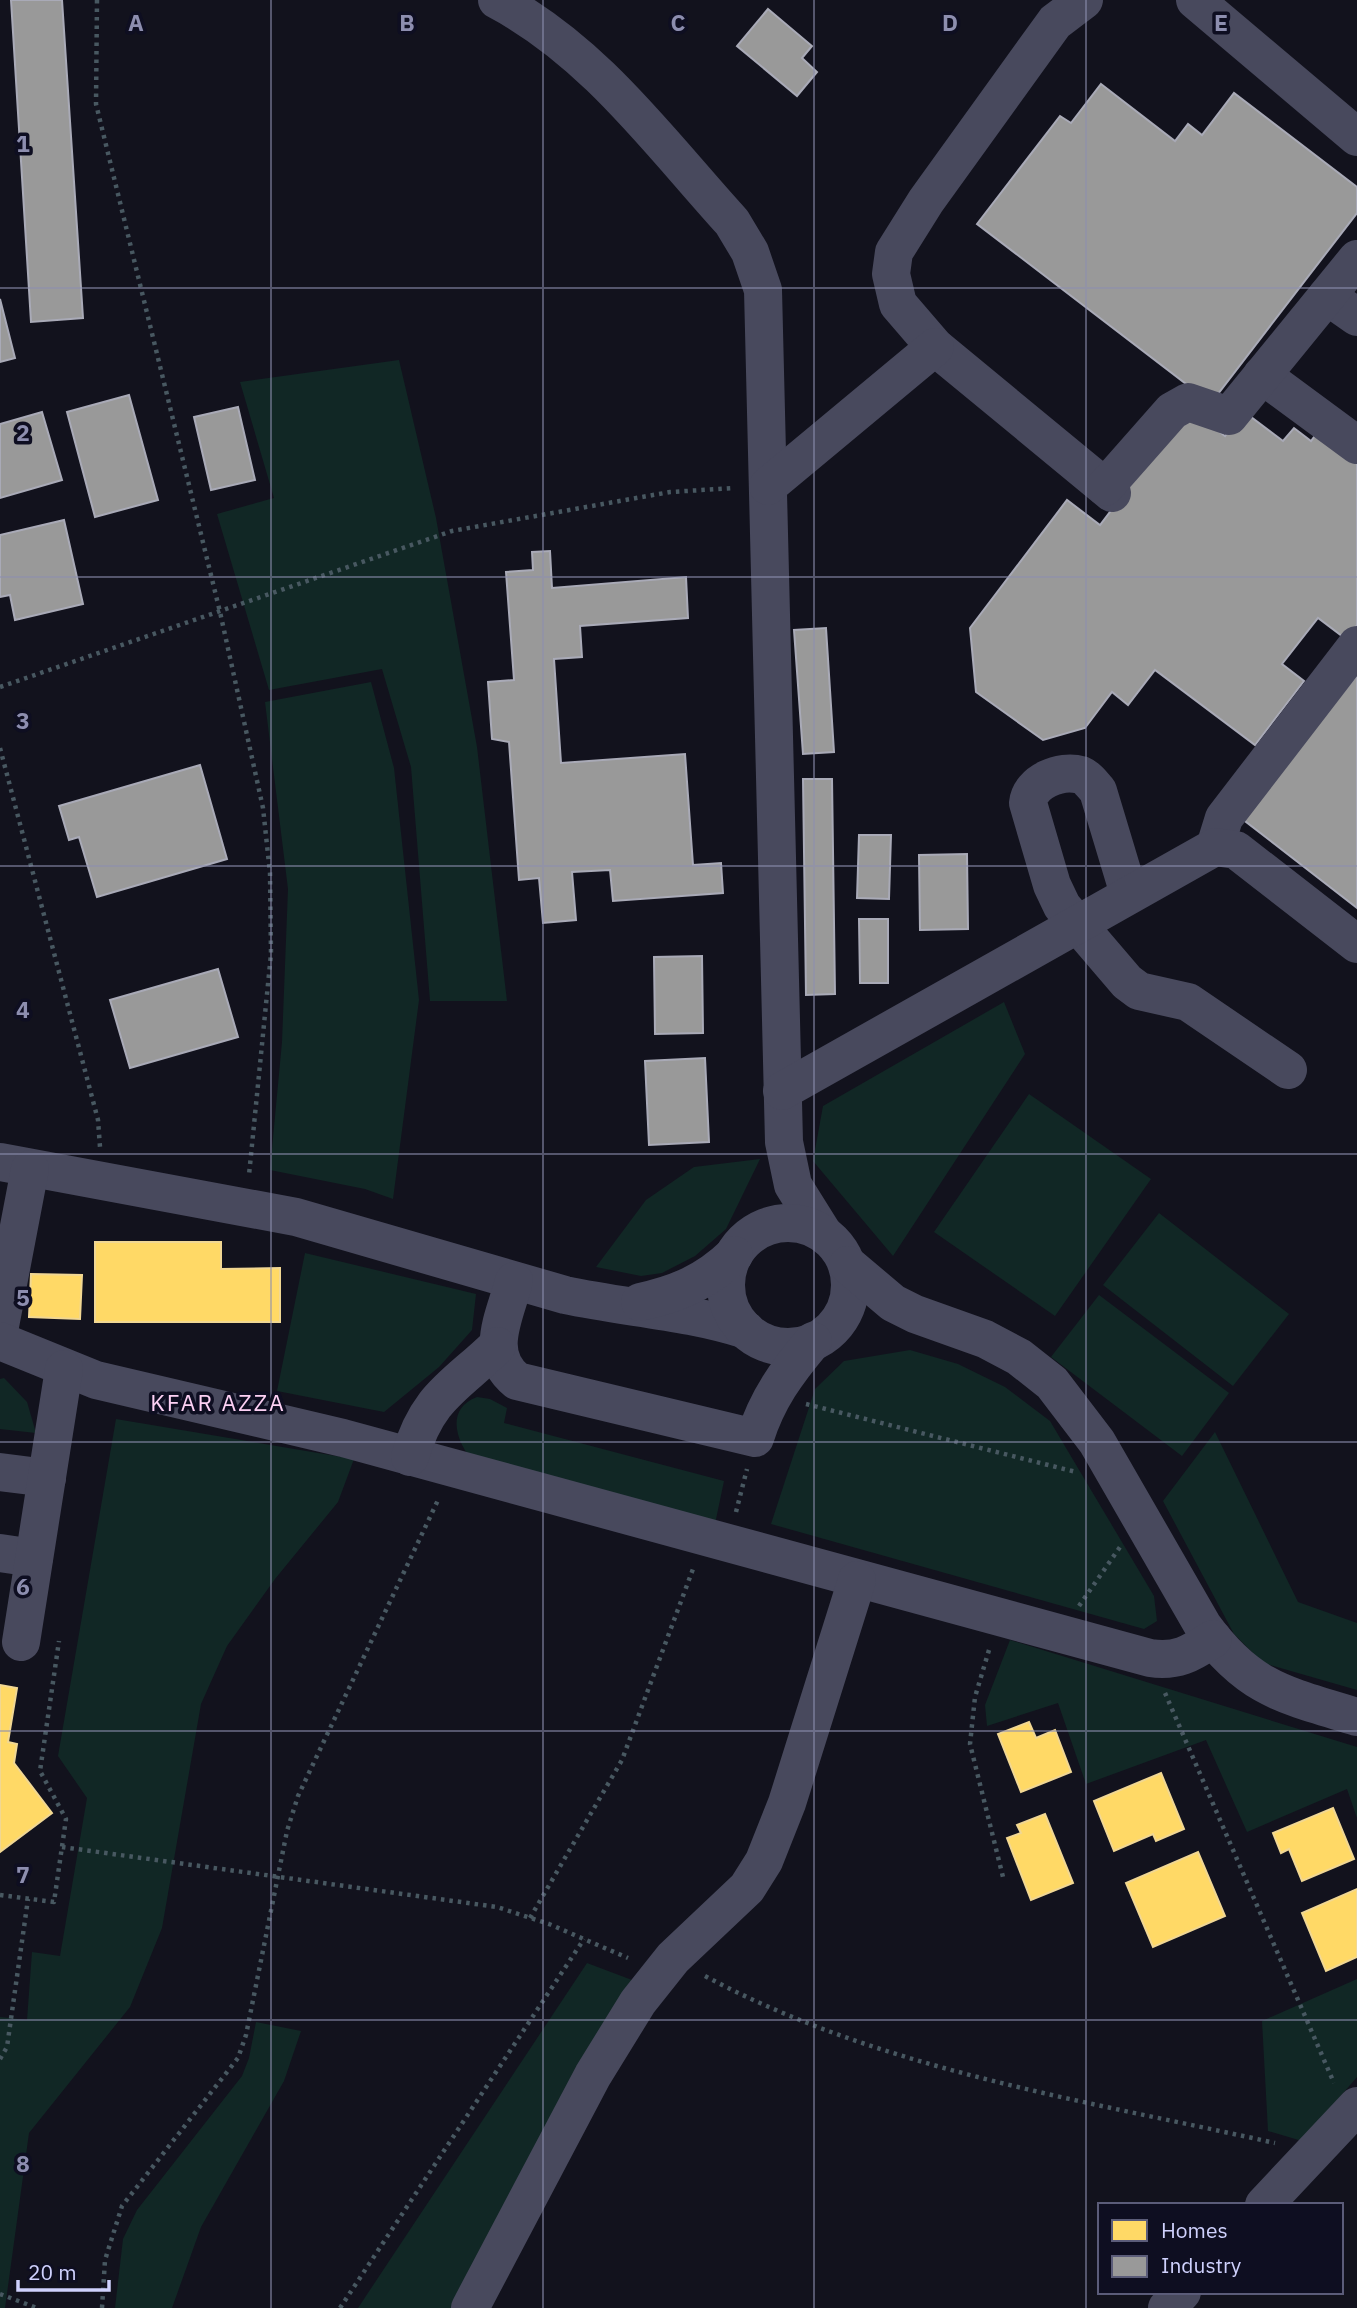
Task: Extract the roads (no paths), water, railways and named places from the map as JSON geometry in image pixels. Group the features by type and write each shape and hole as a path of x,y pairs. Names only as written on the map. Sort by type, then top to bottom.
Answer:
{"street":[{"path":"497,0 534,20 587,62 732,222 750,253 763,290 782,1091 784,1142 793,1185 823,1233 838,1247 848,1265 871,1287 915,1314 985,1339 1020,1357 1052,1383 1074,1409 1115,1473 1213,1639 1237,1667 1283,1695 1357,1717"},
{"path":"1084,0 1055,22 926,201 894,252 891,274 898,304 935,347 1108,490 1172,411 1188,402 1228,416 1262,375 1342,307 1357,260"},
{"path":"1195,0 1357,137"},
{"path":"768,486 935,347"},
{"path":"1262,375 1357,445"},
{"path":"1215,847 1224,818 1357,645"},
{"path":"1142,886 1098,790 1090,782 1081,775 1060,775 1036,785 1029,793 1028,803 1048,874 1062,906 1076,924 1139,991 1188,1002 1288,1070"},
{"path":"782,1091 1215,847 1236,850 1357,944"},
{"path":"763,1415 763,1385 750,1334 733,1314 727,1295 727,1274 744,1243 772,1204 784,1142"},
{"path":"0,1326 15,1166 246,1208 356,1232 514,1281 620,1306 683,1314 783,1346 818,1339 850,1323 875,1317 915,1314"},
{"path":"620,1306 672,1295 695,1285 715,1273 744,1243 771,1225 789,1222 807,1225 823,1233"},
{"path":"763,1415 818,1339 837,1323 847,1305 850,1285 848,1265"},
{"path":"514,1281 498,1346 499,1358 506,1372 517,1381 763,1415"},
{"path":"0,1341 96,1380 410,1457 1150,1658 1169,1660 1185,1657 1213,1639"},
{"path":"410,1457 417,1433 431,1407 452,1383 498,1346"},
{"path":"21,1643 17,1556 47,1478 64,1368"},
{"path":"0,1472 47,1478"},
{"path":"470,2308 593,2075 638,2002 667,1965 747,1888 774,1841 857,1580"},
{"path":"1266,2203 1352,2111"},
{"path":"1167,2308 1180,2294"}],"district":[{"name":"KFAR AZZA","path":"218,1402"}]}
